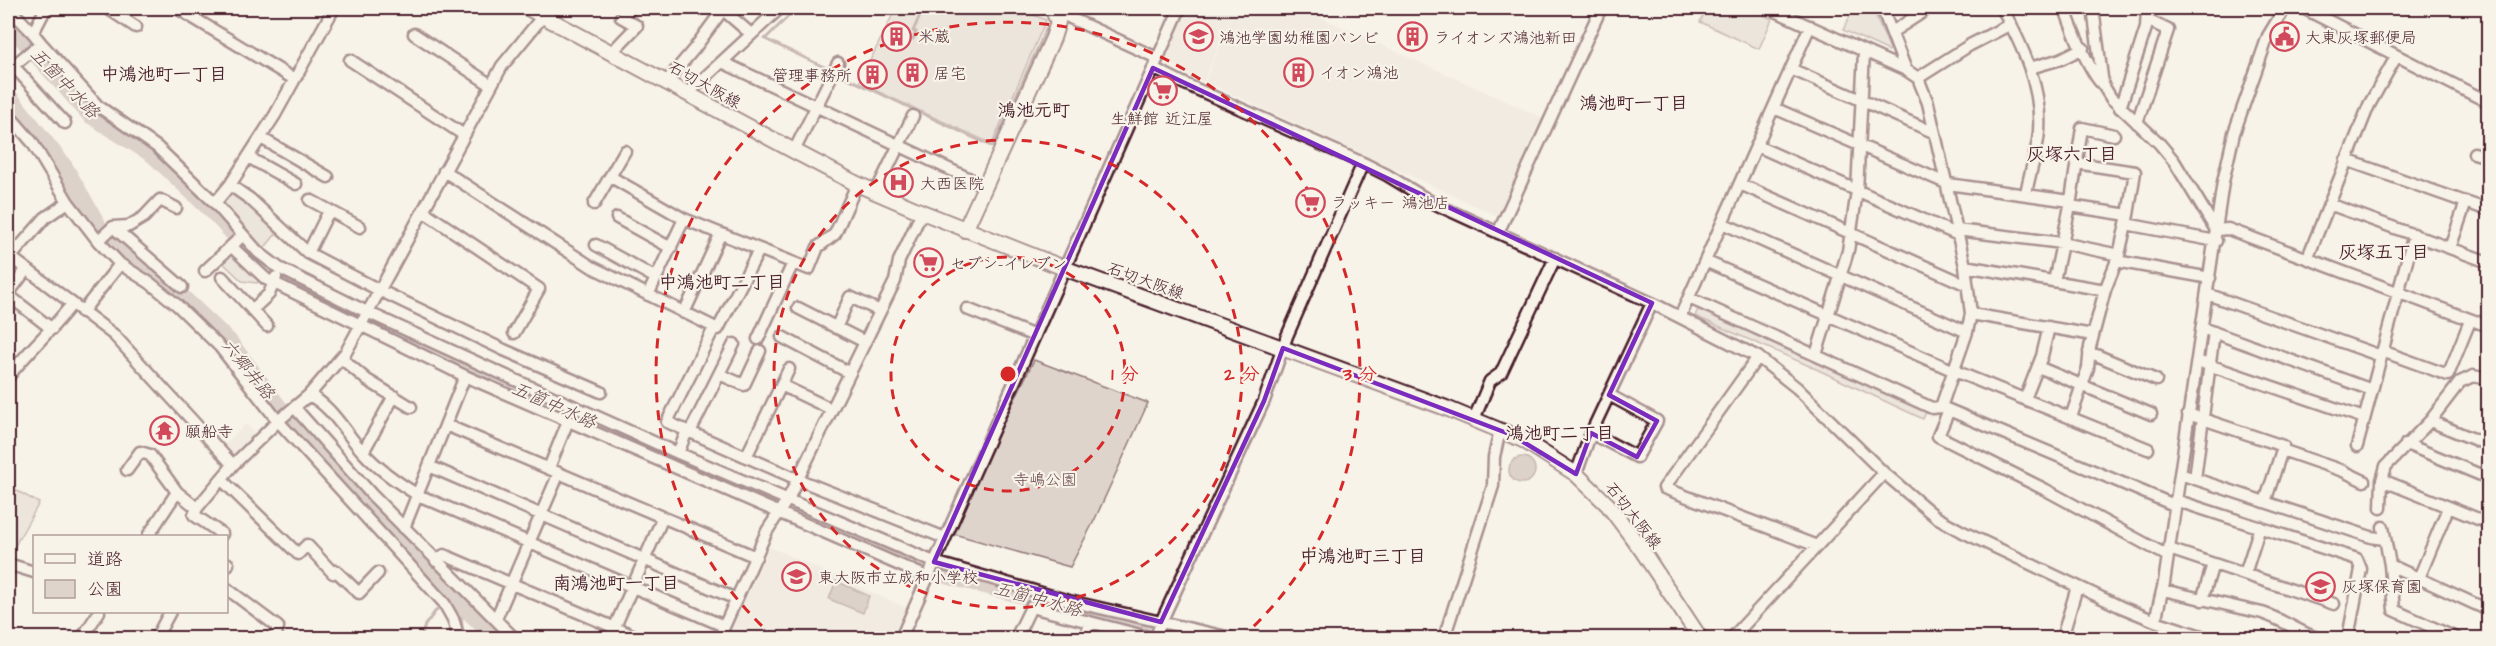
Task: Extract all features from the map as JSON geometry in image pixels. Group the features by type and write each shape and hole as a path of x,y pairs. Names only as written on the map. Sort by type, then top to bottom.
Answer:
{"main road":[{"name":"石切大阪線","path":"528,8 857,184 965,230 1474,419 1529,443 1576,474 1601,498 1627,529 1700,639"},
{"path":"965,230 1053,38 1062,12"}],"street":[{"path":"9,8 33,33 39,45 98,106 157,147 215,203 258,252 279,268 367,312 678,453 928,576"},
{"path":"33,33 46,8"},
{"path":"107,8 136,27"},
{"path":"177,8 294,80"},
{"path":"215,203 230,185 261,138 334,8"},
{"path":"612,52 637,26 621,17 631,8"},
{"path":"666,82 694,50 723,8 751,34"},
{"path":"687,94 780,8"},
{"path":"901,639 1180,8"},
{"path":"1498,233 1601,8"},
{"path":"1769,8 1906,70 1918,78 1928,103 1965,266 1971,314 1967,332 1952,370 1938,436 2168,552 2245,574 2334,604"},
{"path":"1882,8 1906,70"},
{"path":"1892,32 1929,8"},
{"path":"2002,8 2030,68 2040,110 2039,133 2026,194"},
{"path":"2065,8 2070,25 2083,48 2094,77 2120,108 2159,143 2174,161 2216,236"},
{"path":"2093,8 2103,85"},
{"path":"2120,108 2146,28 2147,8"},
{"path":"2155,621 2163,590 2188,414 2234,133 2268,36 2285,8"},
{"path":"2303,8 2488,102"},
{"path":"1062,12 1155,63 1185,84 1363,163 1433,202 1652,303 1758,357 1797,388 1884,473 1936,517 2077,587 2155,621 2207,639"},
{"path":"221,535 194,514 197,508 233,465 309,395 341,358 361,326 502,66 543,16"},
{"path":"2137,123 2168,30 2147,20"},
{"path":"1918,78 1970,45 2011,24"},
{"path":"1680,317 1810,26"},
{"path":"414,34 491,85"},
{"path":"39,45 27,55 10,63 64,123"},
{"path":"2030,68 2061,59 2083,48"},
{"path":"1816,355 1851,234 1857,192 1864,52"},
{"path":"2308,257 2369,105 2396,57"},
{"path":"350,60 464,135"},
{"path":"722,62 985,186"},
{"path":"794,151 838,63"},
{"path":"1791,69 1935,133"},
{"path":"1774,108 1948,184 2026,194 2070,203 2127,220 2216,236 2228,229 2488,326"},
{"path":"8,114 32,142 68,202 98,241 120,264 168,298 220,347 280,420 444,603 453,619 459,639"},
{"path":"876,192 913,116"},
{"path":"2054,281 2082,128 2114,135"},
{"path":"261,138 328,177"},
{"path":"1757,146 1857,192 1958,233 2062,243 2210,278"},
{"path":"594,204 625,151"},
{"path":"2474,153 2488,157"},
{"path":"248,157 296,184"},
{"path":"2346,160 2488,210"},
{"path":"1016,639 1031,607 1154,639 1264,401 1283,348 1363,163"},
{"path":"2071,417 2088,368 2089,352 2105,291 2118,258 2135,172 2076,163"},
{"path":"444,171 592,267 714,328"},
{"path":"611,177 684,219 809,269 818,247 835,234 857,184"},
{"path":"1740,184 1967,285"},
{"path":"230,185 250,199 308,253 379,291 504,350 601,392"},
{"path":"98,241 113,227 129,226 144,217 160,200 176,208"},
{"path":"310,200 360,227"},
{"path":"68,202 45,218 8,258 114,335 233,465"},
{"path":"2450,248 2466,202"},
{"path":"2329,204 2488,262"},
{"path":"308,253 329,211"},
{"path":"423,211 539,289 514,333"},
{"path":"719,639 756,557 895,281 899,261 922,212"},
{"path":"617,218 671,248"},
{"path":"648,295 684,219"},
{"path":"1722,223 1967,332"},
{"path":"113,227 182,287"},
{"path":"2357,446 2414,234"},
{"path":"206,271 243,235"},
{"path":"684,313 720,235"},
{"path":"596,245 656,278"},
{"path":"231,246 253,269 273,283 465,376 568,421 783,506 934,563 1069,601 1231,639"},
{"path":"759,250 717,329 714,328 667,422 797,479 945,538"},
{"path":"1474,419 1490,381 1501,373 1555,258"},
{"path":"1705,261 1952,370 2148,449"},
{"path":"719,374 744,385 793,263"},
{"path":"82,312 120,264"},
{"path":"1965,266 2105,291"},
{"path":"252,310 269,294 279,268"},
{"path":"26,270 8,295 52,329"},
{"path":"222,277 267,326"},
{"path":"2207,294 2448,375 2470,321"},
{"path":"836,328 850,297 880,311"},
{"path":"1689,298 1932,408 1945,408 2175,502 2357,559 2361,569 2348,639"},
{"path":"8,377 31,347 52,329 72,303"},
{"path":"1576,474 1592,433 1652,303"},
{"path":"798,308 865,342"},
{"path":"967,309 1035,336"},
{"path":"1971,314 2093,335"},
{"path":"2025,399 2038,367 2049,327"},
{"path":"2202,328 2372,390"},
{"path":"2195,479 2214,332"},
{"path":"782,337 850,373"},
{"path":"678,453 734,344"},
{"path":"2089,352 2156,380"},
{"path":"1758,357 1664,488 1817,546"},
{"path":"341,358 367,380 411,407"},
{"path":"2197,361 2364,417"},
{"path":"2038,367 2151,414"},
{"path":"746,457 789,369"},
{"path":"404,528 465,376"},
{"path":"2381,507 2382,480 2386,466 2430,421 2460,382 2474,376 2488,379"},
{"path":"781,385 831,409"},
{"path":"309,395 321,401 363,452 391,479 418,495 724,626"},
{"path":"1592,433 1637,457 1657,421 1609,395"},
{"path":"363,452 394,396"},
{"path":"295,408 364,487 516,638"},
{"path":"2188,414 2283,446 2265,502"},
{"path":"496,619 542,514 568,421"},
{"path":"2430,421 2488,446"},
{"path":"446,425 756,557"},
{"path":"1444,639 1493,486 1494,457 1500,430"},
{"path":"2406,444 2488,478"},
{"path":"2282,450 2343,471 2364,481"},
{"path":"127,470 140,452 150,455 177,492 197,508"},
{"path":"429,466 736,599"},
{"path":"1732,639 1884,473"},
{"path":"2180,474 2371,537 2383,533 2390,565 2394,610 2456,639"},
{"path":"221,479 298,554 307,545 333,573 336,571 358,593 378,573"},
{"path":"2382,480 2488,523"},
{"path":"149,535 177,492"},
{"path":"2419,578 2448,508"},
{"path":"610,639 663,518"},
{"path":"2245,574 2260,527"},
{"path":"436,561 444,555 639,639"},
{"path":"8,564 33,572"},
{"path":"2202,600 2213,564"},
{"path":"2390,565 2488,610"},
{"path":"2062,639 2077,587"},
{"path":"228,590 278,627 275,639"},
{"path":"2163,590 2269,615 2317,639"},
{"path":"82,639 98,613"},
{"path":"156,639 169,613"},
{"path":"1085,639 1090,623"}],"highlighted area":[{"path":"1153,68 1652,303 1609,395 1657,421 1637,457 1591,433 1576,474 1512,435 1283,348 1264,401 1161,622 934,562"}],"shaded area":[{"path":"1231,8 1300,8 1543,118 1500,217 1205,82 1233,11 1204,81 1191,77 1165,60 1183,14"},
{"path":"246,424 258,436 233,460 221,448"},
{"path":"1522,457 1531,461 1535,470 1531,479 1522,483 1513,479 1509,470 1513,461"},
{"name":"東大阪市立成和小学校","path":"770,547 907,608 893,638 726,638"},
{"path":"836,581 869,596 863,613 829,599"}],"green space":[{"path":"896,8 1016,8 1046,20 992,144 859,83"},
{"path":"1707,8 1748,8 1772,19 1759,49 1700,22"},
{"path":"1854,8 1872,8 1889,51 1843,30"},
{"path":"232,190 280,229 262,251 226,210 223,201"},
{"path":"233,251 262,278 257,283 242,281 222,262"},
{"path":"1699,307 1928,408 1923,419 1695,316"},
{"name":"寺嶋公園","path":"1034,360 1148,403 1095,519 1070,567 954,534 989,452"},
{"path":"12,488 39,503 8,558 8,495"}],"waterway":[{"path":"797,8 765,39 993,147 1049,23"},
{"path":"923,9 940,16 944,8"},
{"path":"913,39 916,32 913,31 923,9"},
{"name":"五箇中水路","path":"8,22 91,115 154,155 213,211 272,274 312,296"},
{"name":"六郷井路","path":"8,96 64,167 99,228 176,292 228,341 285,416 449,592 497,638"},
{"name":"五箇中水路","path":"374,327 788,510 939,573 1189,638"},
{"name":"六郷井路","path":"445,599 449,592"},
{"path":"461,603 462,631"},
{"path":"421,638 425,625 441,604"}],"place":[{"name":"米蔵","path":"897,36"},
{"name":"鴻池学園幼稚園バンビ","path":"1198,37"},
{"name":"ライオンズ鴻池新田","path":"1413,37"},
{"name":"大東灰塚郵便局","path":"2284,37"},
{"name":"イオン鴻池","path":"1298,72"},
{"name":"居宅","path":"913,73"},
{"name":"管理事務所","path":"873,75"},
{"name":"生鮮館 近江屋","path":"1162,90"},
{"name":"大西医院","path":"899,183"},
{"name":"ラッキー 鴻池店","path":"1310,202"},
{"name":"セブン-イレブン","path":"929,263"},
{"name":"願船寺","path":"164,431"},
{"name":"東大阪市立成和小学校","path":"797,577"},
{"name":"灰塚保育園","path":"2321,586"}],"district":[{"name":"中鴻池町一丁目","path":"164,74"},
{"name":"鴻池町一丁目","path":"1634,103"},
{"name":"鴻池元町","path":"1034,110"},
{"name":"灰塚六丁目","path":"2072,154"},
{"name":"灰塚五丁目","path":"2384,252"},
{"name":"中鴻池町二丁目","path":"722,282"},
{"name":"鴻池町二丁目","path":"1560,433"},
{"name":"中鴻池町三丁目","path":"1363,556"},
{"name":"南鴻池町一丁目","path":"616,583"}]}
